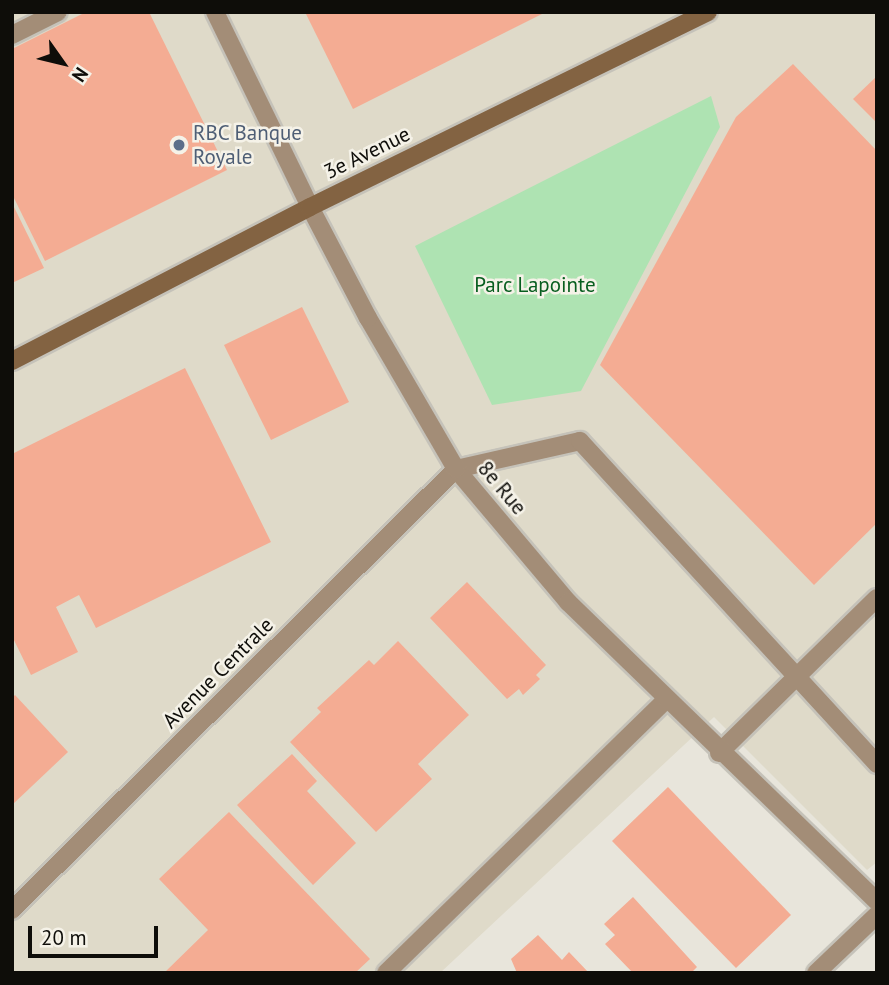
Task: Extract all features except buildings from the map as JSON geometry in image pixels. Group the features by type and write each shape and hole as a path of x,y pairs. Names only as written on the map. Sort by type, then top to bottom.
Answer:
{"main road":[{"name":"3e Avenue","path":"12,361 310,207 708,12"}],"street":[{"path":"12,35 58,12"},
{"name":"8e Rue","path":"215,12 310,207 368,318 456,469 568,602 719,753 877,901"},
{"path":"456,469 580,441 795,678 877,764"},
{"name":"Avenue Centrale","path":"12,910 456,469"},
{"path":"719,753 877,598"},
{"path":"386,973 666,700"},
{"path":"816,973 877,915"}],"shaded area":[{"path":"12,12 877,12 877,862 867,870 714,717 440,973 12,973"}],"green space":[{"name":"Parc Lapointe","path":"711,96 720,127 581,391 492,405 415,246"}],"place":[{"name":"RBC Banque Royale","path":"179,145"}]}
